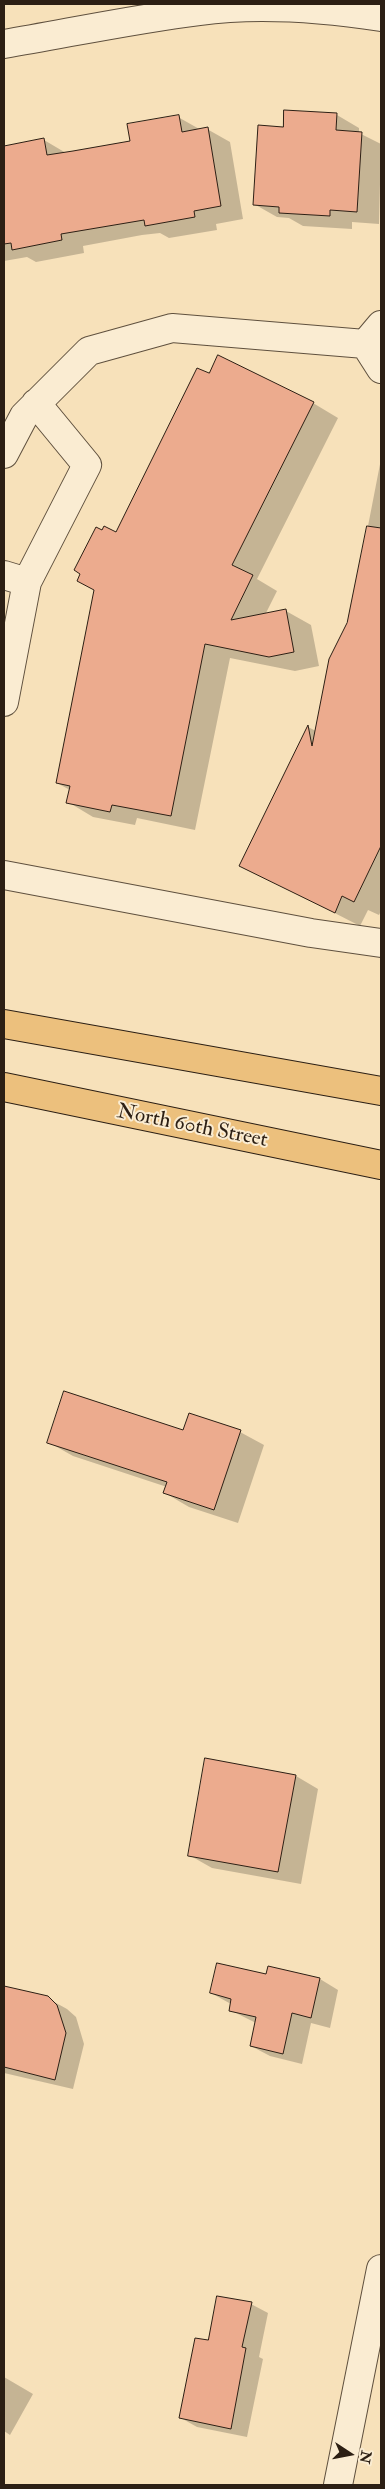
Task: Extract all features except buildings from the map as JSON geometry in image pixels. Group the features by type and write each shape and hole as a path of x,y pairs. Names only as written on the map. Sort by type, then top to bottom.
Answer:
{"main road":[{"path":"4,1024 381,1091"},
{"name":"North 60th Street","path":"4,1086 381,1165"}],"street":[{"path":"4,44 200,11 252,8 313,9 381,17"},
{"path":"4,454 24,416 89,351 172,328 373,334 381,369"},
{"path":"4,702 15,579 87,464 36,403"},
{"path":"4,875 310,933 381,944"},
{"path":"338,2485 381,2269"}]}
